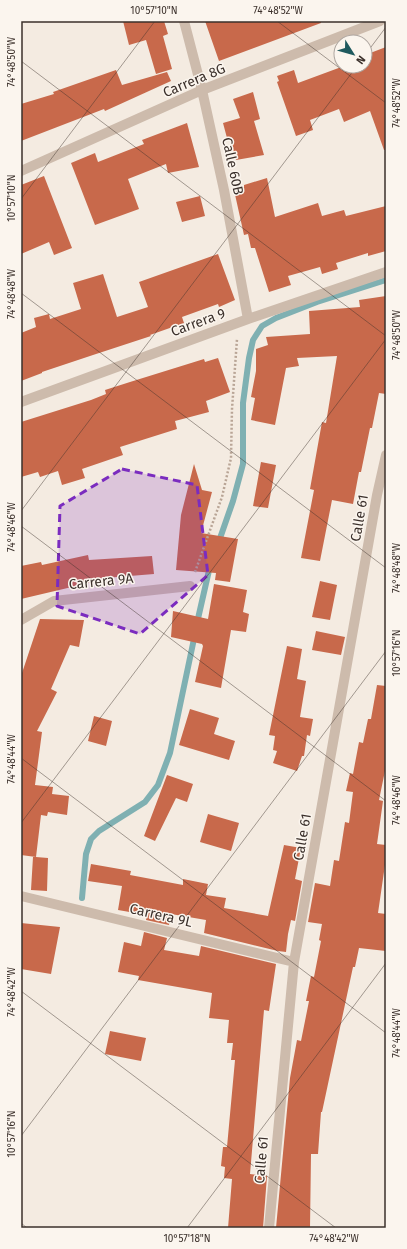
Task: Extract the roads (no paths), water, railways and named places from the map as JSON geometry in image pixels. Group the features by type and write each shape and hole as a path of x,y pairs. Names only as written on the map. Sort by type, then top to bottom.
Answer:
{"street":[{"name":"Calle 60B","path":"184,21 202,90 224,190 243,321"},
{"name":"Carrera 8G","path":"21,171 202,90 380,21"},
{"name":"Carrera 9","path":"21,402 243,321 386,272"},
{"name":"Calle 61","path":"269,1228 294,962 382,496 386,455"},
{"name":"Carrera 9A","path":"21,621 54,601 190,586"},
{"name":"Carrera 9L","path":"21,896 294,962"}],"waterway":[{"path":"218,544 233,501 243,464 243,403 253,340 262,326 276,318 317,302 386,280"},
{"path":"197,623 210,566"},
{"path":"82,898 86,854 91,839 99,831 145,802 158,785 170,753 195,634"}]}
